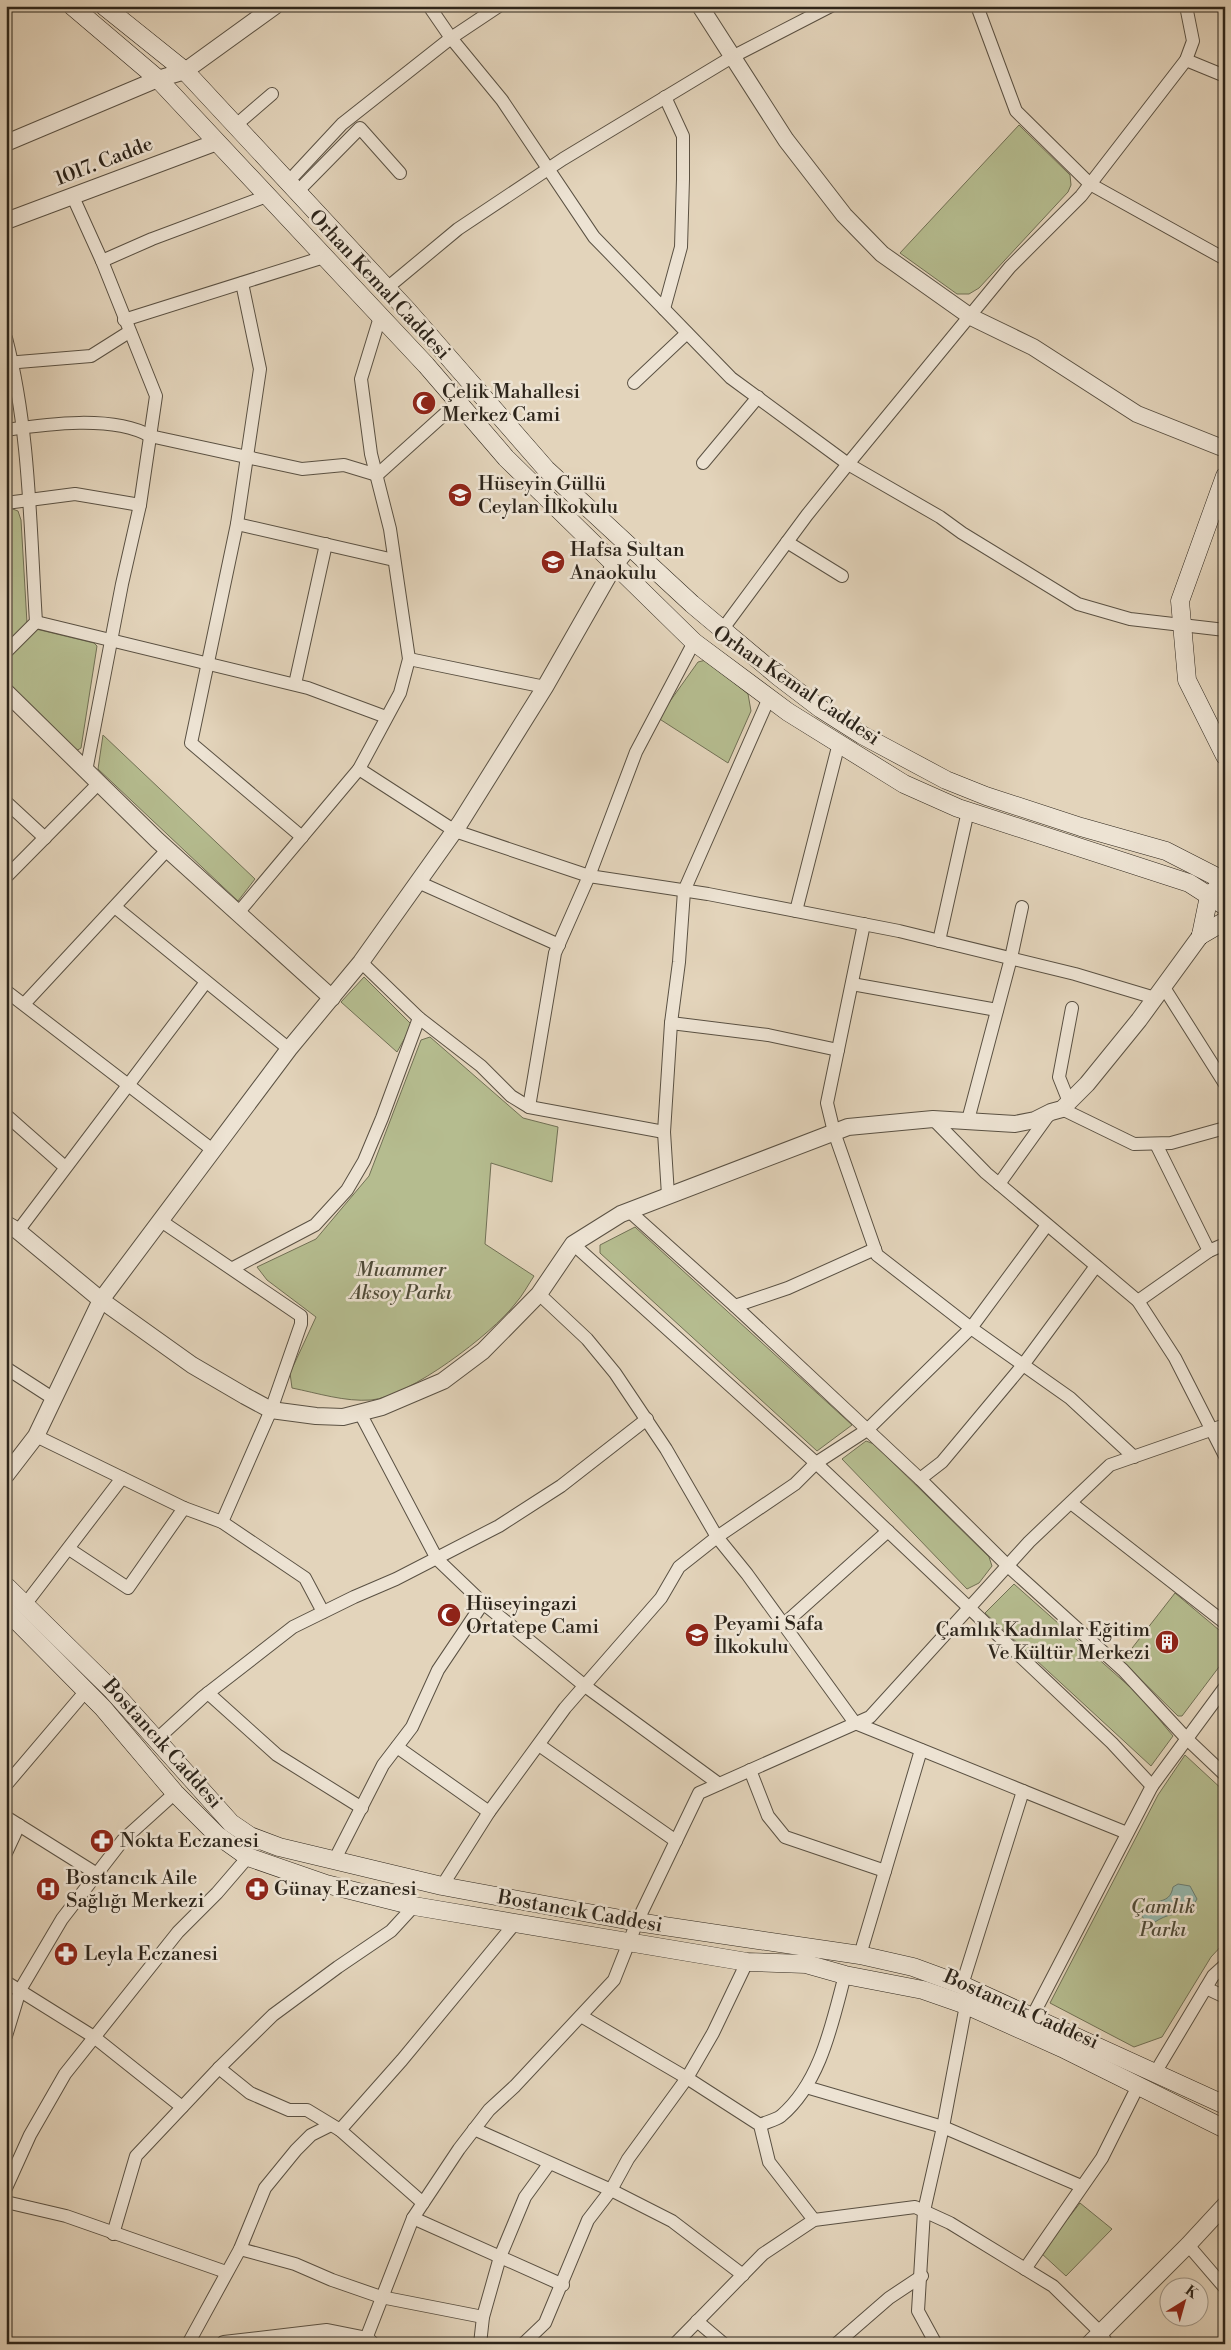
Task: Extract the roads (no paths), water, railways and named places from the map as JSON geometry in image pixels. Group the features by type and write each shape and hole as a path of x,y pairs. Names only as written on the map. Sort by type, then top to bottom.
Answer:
{"main road":[{"name":"Orhan Kemal Caddesi","path":"72,6 158,79 380,317 458,402 506,458 614,566 694,642 769,698 904,784 968,811 1189,883 1220,886"},
{"name":"Orhan Kemal Caddesi","path":"104,6 186,71 387,288 546,469 722,630 779,678 821,709 871,740 946,780 986,796 1081,827 1166,851 1220,886 1225,906"},
{"path":"1225,476 1180,601 1187,680 1225,756"},
{"path":"1201,935 1220,886"},
{"path":"1201,935 1225,921"},
{"name":"Bostancık Caddesi","path":"6,1586 24,1606 111,1689 231,1823 250,1836 279,1847 442,1886 637,1922 860,1955 913,1967 962,1985 1225,2105"},
{"name":"Bostancık Caddesi","path":"6,1610 102,1708 175,1793 217,1835 248,1857 326,1884 414,1906 747,1962 806,1964 845,1975 923,1990 966,2005 1225,2129"}],"street":[{"path":"6,143 158,79 186,71 275,6"},
{"path":"429,6 451,38 502,100 594,237 731,378 848,464 940,517 1078,604 1130,619 1181,627 1225,630"},
{"path":"292,187 342,124 451,38 499,6"},
{"path":"700,6 786,140 844,215 882,254 971,317 1033,347 1138,414 1225,449"},
{"path":"387,288 458,229 548,168 732,57 831,6"},
{"path":"977,6 1016,111 1090,184 1225,259"},
{"path":"722,630 848,464 971,317 1010,267 1081,196 1186,60 1192,41 1186,6"},
{"path":"1186,60 1225,76"},
{"path":"236,126 272,94"},
{"path":"664,309 681,246 683,179 682,136 665,97"},
{"path":"292,187 360,128 400,173"},
{"name":"1017. Cadde","path":"6,221 217,142"},
{"path":"102,261 152,239 267,196"},
{"path":"73,197 102,261 156,396 140,506 111,640 86,771"},
{"path":"9,363 91,356 127,326 242,283 324,257"},
{"path":"242,283 260,369 237,524 192,742 302,837"},
{"path":"238,913 359,769 400,693 410,659 390,529 371,454 361,379 380,317"},
{"path":"634,383 687,333"},
{"path":"6,338 22,428 36,622 6,652"},
{"path":"703,463 758,398"},
{"path":"377,475 458,402"},
{"path":"6,430 62,424 113,425 142,432 150,436 302,469 344,465 377,475"},
{"path":"6,503 28,498 75,494 140,506"},
{"path":"237,524 394,560"},
{"path":"787,542 842,576"},
{"path":"295,684 326,544"},
{"path":"6,1475 36,1436 101,1300 289,1049 361,962 455,831 544,686 614,566 630,546"},
{"path":"36,622 295,684 386,717"},
{"path":"529,1107 553,962 559,945 589,876 636,752 694,642"},
{"path":"410,659 544,686"},
{"path":"6,692 167,850 332,998"},
{"path":"668,1195 664,1132 671,1023 679,962 684,891 769,698"},
{"path":"796,911 839,743"},
{"path":"359,769 455,831 589,876 645,883 864,924 1159,992 1225,1084"},
{"path":"6,878 99,783"},
{"path":"6,802 45,838"},
{"path":"939,941 968,811"},
{"path":"25,1003 167,850"},
{"path":"418,882 559,945"},
{"path":"115,906 289,1049"},
{"path":"968,1120 1011,958 1022,907"},
{"path":"864,924 827,1103 834,1132 877,1255 970,1328 1070,1398 1134,1457"},
{"path":"999,1184 1061,1107 1087,1084 1201,935"},
{"path":"361,962 419,1018 481,1066 511,1096 529,1107 664,1132"},
{"path":"206,982 65,1168 12,1227 101,1300 192,1364 271,1410 316,1416 343,1417 382,1407 442,1381 483,1351 539,1294 573,1244 629,1211 668,1195 848,1127 933,1119 1015,1124 1035,1120 1061,1107"},
{"path":"852,984 997,1010"},
{"path":"6,991 25,1003 127,1085 214,1151"},
{"path":"1061,1107 1059,1077 1072,1008"},
{"path":"233,1268 315,1225 347,1190 364,1161 382,1118 419,1018"},
{"path":"671,1023 768,1035 838,1050"},
{"path":"1061,1107 1134,1144 1171,1143 1225,1128"},
{"path":"6,1115 65,1168"},
{"path":"933,1119 999,1184 1138,1301 1175,1358 1225,1456"},
{"path":"1156,1144 1209,1251"},
{"path":"629,1211 735,1306 920,1478 1008,1566 1123,1670 1186,1739 1225,1775"},
{"path":"161,1221 233,1268 301,1316 301,1324 271,1410 222,1522"},
{"path":"442,1886 489,1812 538,1745 585,1686 661,1598 679,1567 716,1537 795,1484 816,1464 867,1430 970,1328 1047,1225"},
{"path":"573,1244 888,1531 1112,1743 1152,1786"},
{"path":"1138,1301 1209,1251 1225,1244"},
{"path":"735,1306 788,1288 875,1249"},
{"path":"920,1478 942,1462 1023,1365 1096,1266"},
{"path":"539,1294 587,1339 615,1372 647,1419 716,1537 855,1724 1127,1833"},
{"path":"6,1368 54,1400"},
{"path":"360,1413 437,1559 483,1603 585,1686 719,1784"},
{"path":"156,1740 208,1693 293,1627 437,1559 499,1526 532,1506 647,1419"},
{"path":"226,2344 327,2332 367,2343 381,2297 413,2218 422,2203 488,2110 515,2086 614,1980 637,1922 699,1792 870,1717 1029,1542 1110,1465 1213,1431 1225,1425"},
{"path":"36,1436 184,1508 222,1522 305,1578 323,1612"},
{"path":"24,1606 122,1478"},
{"path":"1070,1503 1225,1624"},
{"path":"69,1549 128,1588 184,1508"},
{"path":"783,1626 888,1531"},
{"path":"334,1860 383,1765 412,1727 438,1670 483,1603"},
{"path":"1032,2017 1152,1786 1225,1687"},
{"path":"6,1785 85,1692"},
{"path":"208,1693 277,1754 362,1808"},
{"path":"538,1745 676,1840"},
{"path":"397,1747 489,1812"},
{"path":"860,1955 921,1750"},
{"path":"750,1770 768,1816 785,1837 885,1871"},
{"path":"962,1985 1023,1791"},
{"path":"6,2036 20,1990 62,1919 123,1840 175,1793"},
{"path":"6,1817 97,1874"},
{"path":"6,1853 19,1825"},
{"path":"6,2188 30,2135 65,2074 178,1932 217,1893 248,1857"},
{"path":"113,2234 136,2156 219,2068 273,2015 391,1931 414,1906"},
{"path":"188,2344 240,2249 265,2188 311,2135 335,2127 402,2060 516,1922"},
{"path":"523,2344 545,2324 563,2285 588,2220 611,2190 628,2159 687,2078 713,2034 747,1962"},
{"path":"1155,2073 1213,1976 1225,1965"},
{"path":"760,2125 780,2117 806,2086 827,2041 845,1975"},
{"path":"6,1982 94,2037 182,2107"},
{"path":"1206,1988 1225,1997"},
{"path":"936,2344 918,2311 922,2276 924,2211 943,2127 966,2005"},
{"path":"581,2016 687,2078 760,2125 769,2162 814,2220"},
{"path":"219,2068 250,2093 289,2110 307,2110 335,2127 422,2203"},
{"path":"806,2086 943,2127 1081,2186"},
{"path":"1025,2269 1102,2158 1138,2086"},
{"path":"474,2129 611,2190 672,2221 742,2275"},
{"path":"480,2344 483,2317 500,2256 525,2197 549,2164"},
{"path":"6,2202 66,2216 226,2272"},
{"path":"675,2344 763,2254 814,2220 915,2207 950,2223 1053,2286 1099,2340 1225,2205"},
{"path":"413,2218 563,2285"},
{"path":"1188,2245 1225,2288"},
{"path":"240,2249 295,2264 332,2280 381,2297 483,2317"},
{"path":"836,2344 889,2298 922,2276"},
{"path":"697,2322 724,2344"}],"water":[{"path":"1178,1884 1190,1886 1197,1899 1190,1911 1164,1917 1150,1926 1140,1914 1144,1914 1149,1905 1170,1896 1173,1887"}],"place":[{"name":"Çelik Mahallesi Merkez Cami","path":"424,403"},
{"name":"Hüseyin Güllü Ceylan İlkokulu","path":"460,495"},
{"name":"Hafsa Sultan Anaokulu","path":"553,562"},
{"name":"Hüseyingazi Ortatepe Cami","path":"449,1615"},
{"name":"Peyami Safa İlkokulu","path":"697,1635"},
{"name":"Çamlık Kadınlar Eğitim Ve Kültür Merkezi","path":"1167,1642"},
{"name":"Nokta Eczanesi","path":"102,1841"},
{"name":"Bostancık Aile Sağlığı Merkezi","path":"48,1889"},
{"name":"Günay Eczanesi","path":"257,1889"},
{"name":"Leyla Eczanesi","path":"66,1954"}],"park label":[{"name":"Muammer Aksoy Parkı","path":"401,1282"},
{"name":"Çamlık Parkı","path":"1163,1918"}]}
